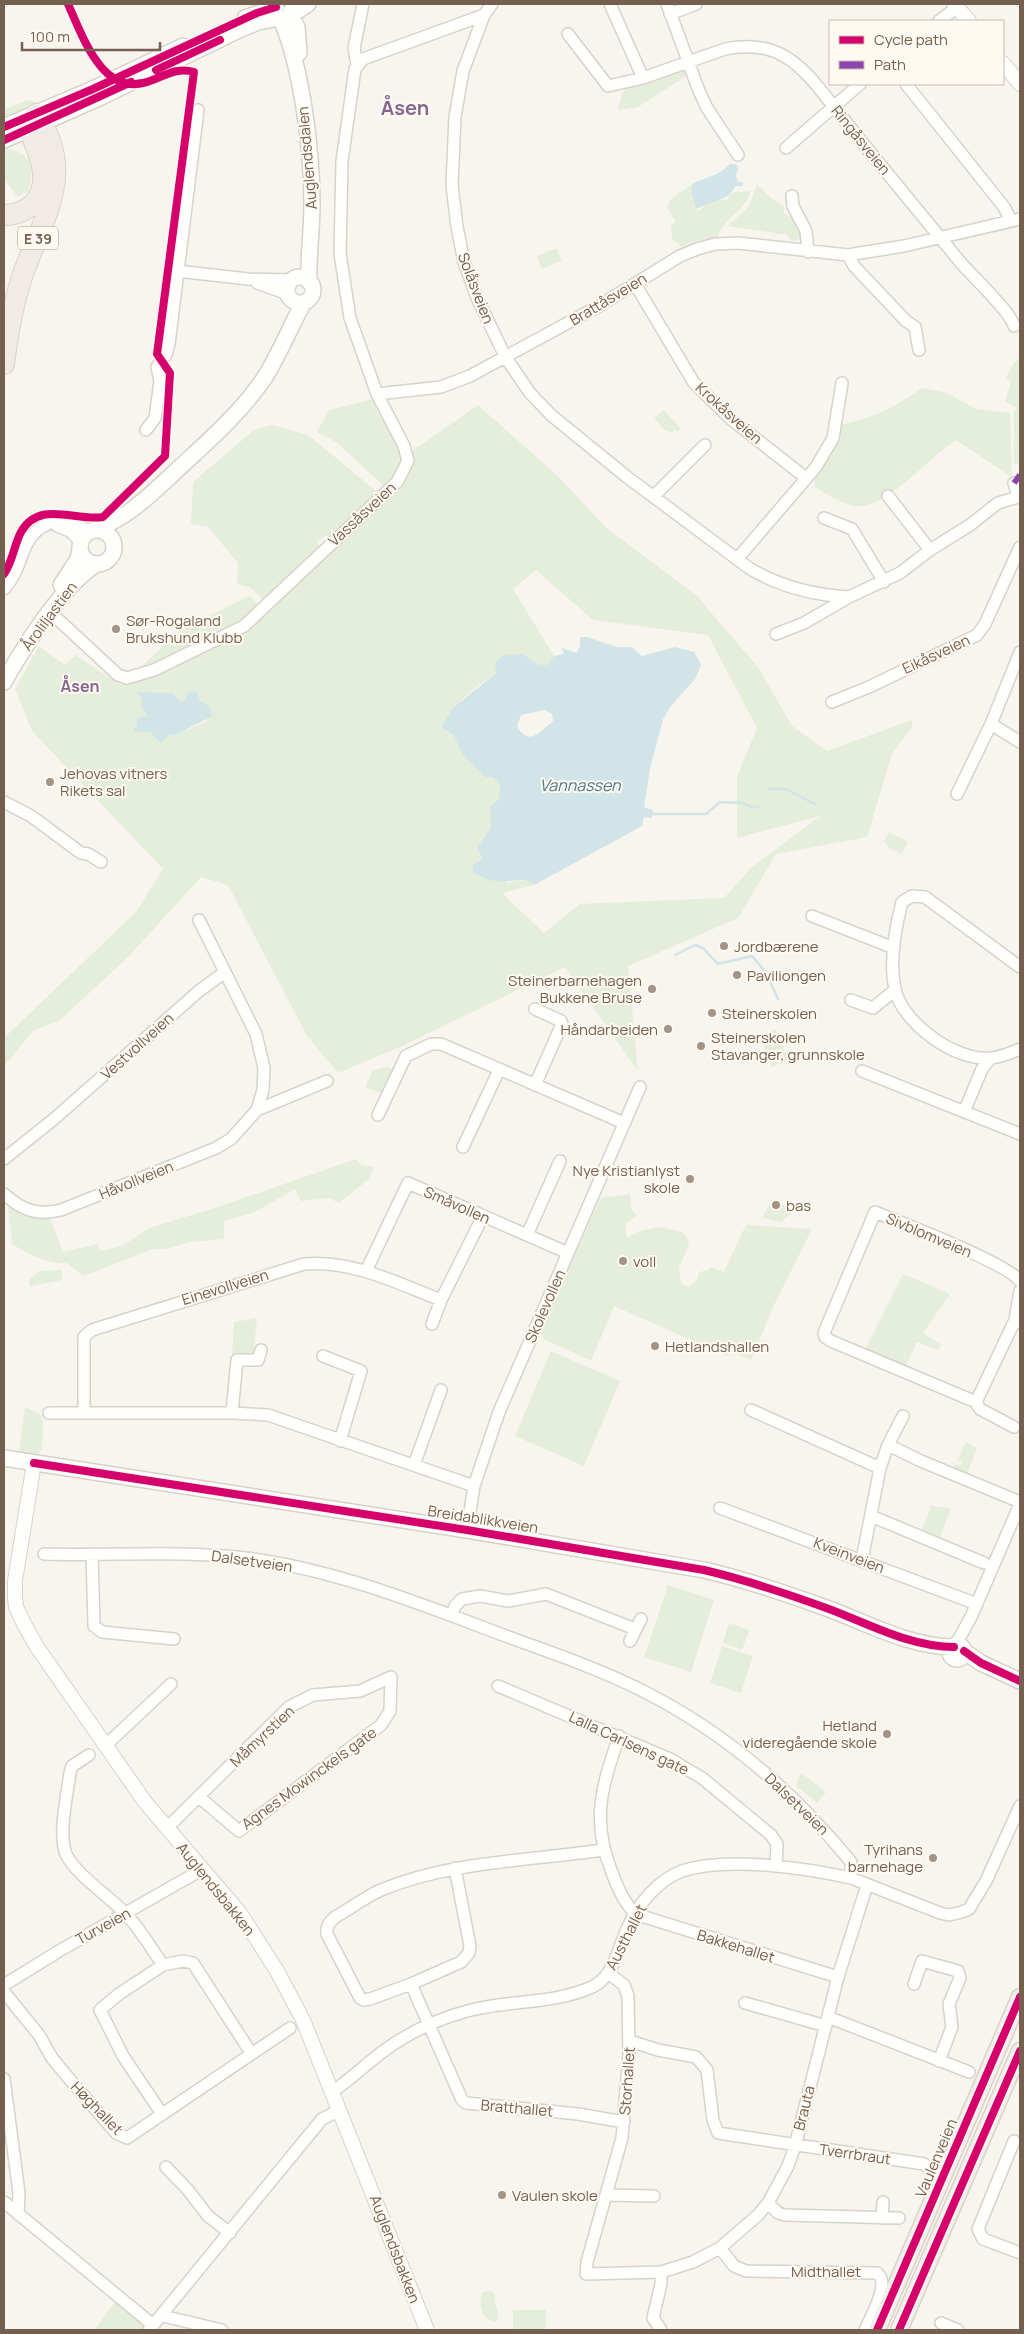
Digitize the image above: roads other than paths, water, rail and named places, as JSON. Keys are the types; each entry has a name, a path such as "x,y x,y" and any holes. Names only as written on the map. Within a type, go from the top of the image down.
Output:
{"highway":[{"name":"E 39","path":"4,215 25,210 34,202 42,189 42,165 36,122"},
{"name":"E 39","path":"4,364 18,288 47,216 54,192 55,164 36,122"}],"main road":[{"path":"4,140 36,122 241,28 283,11 299,10 308,4"},
{"name":"Auglendsdalen","path":"139,506 244,404 266,375 284,340 311,238 310,170 298,77 283,11"},
{"path":"4,127 36,122"},
{"path":"87,538 139,506"},
{"path":"87,538 86,559 96,564 108,561 112,556 115,544 139,506"},
{"path":"87,538 108,534 115,544"},
{"name":"Åroliljastien","path":"15,663 20,647 78,559 87,538"},
{"name":"Åroliljastien","path":"15,663 50,612 76,580 96,564"},
{"path":"4,682 15,663"},
{"name":"Breidablikkveien","path":"4,1458 467,1530 704,1570 742,1579 816,1604 917,1642 958,1651 980,1670 1000,1673 1020,1681"},
{"name":"Vaulenveien","path":"877,2330 1020,1997"},
{"path":"899,2330 1020,2051"}],"street":[{"name":"Vassåsveien","path":"50,612 75,633 109,669 126,678 154,670 244,626 361,517 397,482 404,471 408,461 404,446 377,394 350,318 340,253 342,161 357,64 354,48 363,4"},
{"path":"357,64 363,60 484,15 492,4"},
{"path":"610,4 643,78"},
{"path":"696,4 669,9 688,62 708,108 738,155"},
{"path":"940,20 956,5 968,20"},
{"name":"Solåsveien","path":"484,15 464,71 455,117 452,185 457,227 464,262 478,300 506,358 530,392 551,415 737,559 764,577 781,584 822,595 849,597"},
{"name":"Ringåsveien","path":"568,34 608,86 643,78 738,46 749,46 774,51 784,56 806,75 833,106 941,237"},
{"path":"1004,64 1020,84"},
{"path":"786,148 859,85"},
{"path":"907,85 1016,220"},
{"path":"146,430 155,418 160,381 157,367 166,355 168,344 198,110"},
{"path":"792,196 793,206 806,231 808,252"},
{"name":"Brattåsveien","path":"377,394 442,387 470,376 506,358 680,256 715,244 738,243 848,255 904,246 1016,220"},
{"path":"941,237 1013,322 1014,326"},
{"path":"848,255 854,266 915,327 919,350"},
{"path":"177,271 248,280 297,289"},
{"name":"Krokåsveien","path":"635,284 694,383 732,420 806,478"},
{"path":"737,559 806,478 811,476 833,438 842,383"},
{"path":"654,496 705,445"},
{"path":"776,634 822,614 849,597 884,582 908,568 930,550 970,525 998,503 1019,498 1014,483"},
{"path":"888,496 930,550"},
{"path":"824,518 852,529 884,582"},
{"path":"4,589 13,577 32,534 38,527 48,522 87,538"},
{"name":"Eikåsveien","path":"832,702 869,687 977,635 985,624 1020,547"},
{"path":"822,595 822,614"},
{"path":"957,794 991,724 1020,652"},
{"path":"991,724 1020,742"},
{"path":"4,802 31,816 81,853 88,854 101,862"},
{"path":"1020,967 934,902 919,895 907,898 902,902 894,948 893,972 895,990 907,1014 942,1044 955,1050 990,1059 1020,1050"},
{"path":"812,916 894,948"},
{"path":"199,920 225,972"},
{"name":"Håvollveien","path":"4,1194 17,1206 30,1212 48,1213 61,1210 216,1148 231,1139 257,1110 263,1090 262,1052 256,1034 225,972"},
{"name":"Vestvollveien","path":"4,1159 54,1119 198,991 225,972"},
{"path":"851,1000 873,1008 895,990"},
{"path":"535,1009 562,1024 536,1085"},
{"path":"378,1115 406,1056 431,1044 441,1044 624,1123"},
{"path":"964,1112 982,1070 990,1059"},
{"path":"462,1147 499,1070"},
{"path":"862,1072 1020,1134"},
{"name":"Håvollveien","path":"257,1110 327,1081"},
{"name":"Skolevollen","path":"467,1530 474,1486 499,1412 640,1087"},
{"path":"527,1235 560,1161"},
{"name":"Småvollen","path":"366,1271 408,1183 568,1253"},
{"name":"Sivblomveien","path":"976,1402 848,1349 825,1337 831,1314 875,1212 993,1263 1014,1274 1020,1281"},
{"path":"432,1324 441,1300 483,1216"},
{"name":"Einevollveien","path":"84,1412 84,1337 88,1332 158,1308 304,1264 338,1264 366,1271 441,1300"},
{"path":"1018,1428 980,1409 976,1402 1018,1322 1020,1291"},
{"path":"232,1413 237,1360 258,1360 261,1350"},
{"path":"323,1356 361,1371 340,1440"},
{"path":"414,1465 441,1390"},
{"path":"751,1410 880,1468"},
{"path":"49,1413 232,1413 268,1415 474,1486"},
{"path":"862,1560 880,1468 888,1445 903,1416"},
{"path":"888,1445 921,1461 967,1478 1020,1503 958,1651"},
{"name":"Auglendsbakken","path":"34,1463 9,1579 16,1607 37,1647 106,1745 167,1828 240,1913 277,1971 303,2020 427,2330"},
{"name":"Kveinveien","path":"720,1508 977,1604"},
{"path":"871,1516 984,1563"},
{"name":"Dalsetveien","path":"44,1554 188,1553 249,1559 330,1574 452,1616 614,1677 669,1705 724,1740 782,1786 835,1842 851,1862 850,1878"},
{"path":"92,1554 94,1626 96,1629 102,1632 174,1639"},
{"path":"452,1616 455,1606 462,1599 480,1596 508,1601 546,1594 638,1624 630,1641"},
{"name":"Agnes Mowinckels gate","path":"199,1796 239,1831 381,1724 390,1711 391,1677"},
{"name":"Måmyrstien","path":"167,1828 289,1707 313,1695 360,1690 391,1677"},
{"path":"106,1745 171,1684"},
{"name":"Lalla Carlsens gate","path":"498,1686 619,1736 689,1769 731,1800 771,1835 777,1844 776,1866"},
{"path":"619,1736 601,1798 600,1817 603,1850 618,1889 635,1914"},
{"path":"89,1755 71,1769 64,1824 66,1855 77,1868 126,1913 162,1965"},
{"path":"850,1878 940,1913 949,1915 962,1912 968,1909 986,1881 1020,1806"},
{"path":"455,1868 470,1946 469,1953 461,1962 411,1984 370,1999 364,2000 360,1998 326,1928 335,1917 378,1891 406,1880 455,1868 603,1850"},
{"name":"Austhallet","path":"332,2092 385,2050 429,2024 469,2010 496,2004 559,1998 577,1994 595,1985 608,1973 635,1914 656,1887 682,1871 718,1865 776,1866 850,1878"},
{"name":"Turveien","path":"4,1985 203,1869"},
{"name":"Brauta","path":"586,2274 661,2272 693,2262 720,2248 758,2215 768,2203 788,2166 795,2146 838,1978 867,1885"},
{"name":"Bakkehallet","path":"635,1914 838,1978"},
{"path":"162,2114 124,2056 100,2010 162,1965 183,1961 193,1963 251,2053"},
{"path":"914,1984 922,1961 958,1972 960,1978 950,2004 952,2027 939,2061"},
{"name":"Storhallet","path":"586,2274 587,2262 607,2195 624,2122 630,2041 628,1996 624,1985 608,1973"},
{"path":"411,1984 429,2024"},
{"name":"Høghallet","path":"4,1992 39,2035 52,2058 116,2133 122,2137 129,2137 290,2028"},
{"path":"745,2003 827,2021 969,2072"},
{"name":"Bratthallet","path":"429,2024 454,2082 466,2103 578,2114 624,2122"},
{"name":"Tverrbraut","path":"630,2041 652,2048 696,2057 707,2070 713,2120 718,2133 912,2166 924,2164 932,2170"},
{"path":"4,2079 19,2192 18,2214"},
{"path":"4,2202 151,2328 163,2316 322,2119 340,2110"},
{"path":"1014,2141 979,2222 978,2233 984,2239 1020,2253"},
{"path":"166,2167 188,2190 208,2216 230,2233"},
{"path":"607,2195 654,2196"},
{"path":"882,2218 884,2202"},
{"path":"768,2203 778,2213 785,2215 899,2218"},
{"name":"Midthallet","path":"720,2248 734,2266 746,2271 876,2272 881,2276 883,2285 865,2330"},
{"path":"661,2272 661,2284 654,2318 661,2330"},
{"path":"163,2316 217,2330"},
{"path":"941,2323 958,2330"}],"water":[{"path":"730,164 736,164 738,169 736,176 738,182 743,182 743,186 736,186 728,196 696,209 691,191 692,184 717,174"},
{"name":"Vannassen","path":"580,637 587,637 617,647 631,647 642,656 675,647 694,652 701,665 695,679 671,706 663,719 650,769 644,807 653,810 652,818 644,817 642,826 534,885 526,880 493,881 487,879 473,872 473,865 483,859 477,847 491,828 490,807 499,799 500,784 493,777 485,777 462,754 454,736 441,726 453,708 496,673 495,663 503,655 523,654 537,664 547,665 554,656 564,654 562,648 577,653 580,646","holes":["545,710 552,714 553,721 535,736 526,736 517,726 521,715"]},
{"path":"197,691 200,701 209,706 212,716 176,735 170,734 161,743 150,732 133,732 137,724 137,718 148,716 141,706 142,698 136,692 172,693 182,703 189,692"}],"waterway":[{"path":"770,789 786,789 815,804"},
{"path":"653,814 706,814 720,802 743,803 751,807 758,807"},
{"path":"675,955 695,945 703,948 718,964 752,956 766,973 778,999"}],"place":[{"name":"Sør-Rogaland Brukshund Klubb","path":"116,629"},
{"name":"Jehovas vitners Rikets sal","path":"50,782"},
{"name":"Jordbærene","path":"724,946"},
{"name":"Paviliongen","path":"737,975"},
{"name":"Steinerbarnehagen Bukkene Bruse","path":"652,989"},
{"name":"Steinerskolen","path":"712,1013"},
{"name":"Håndarbeiden","path":"668,1029"},
{"name":"Steinerskolen Stavanger, grunnskole","path":"701,1046"},
{"name":"Nye Kristianlyst skole","path":"690,1179"},
{"name":"bas","path":"776,1205"},
{"name":"voll","path":"623,1261"},
{"name":"Hetlandshallen","path":"655,1346"},
{"name":"Hetland videregående skole","path":"887,1734"},
{"name":"Tyrihans barnehage","path":"933,1858"},
{"name":"Vaulen skole","path":"502,2195"}],"district":[{"name":"Åsen","path":"405,107"},
{"name":"Åsen","path":"80,686"}]}
